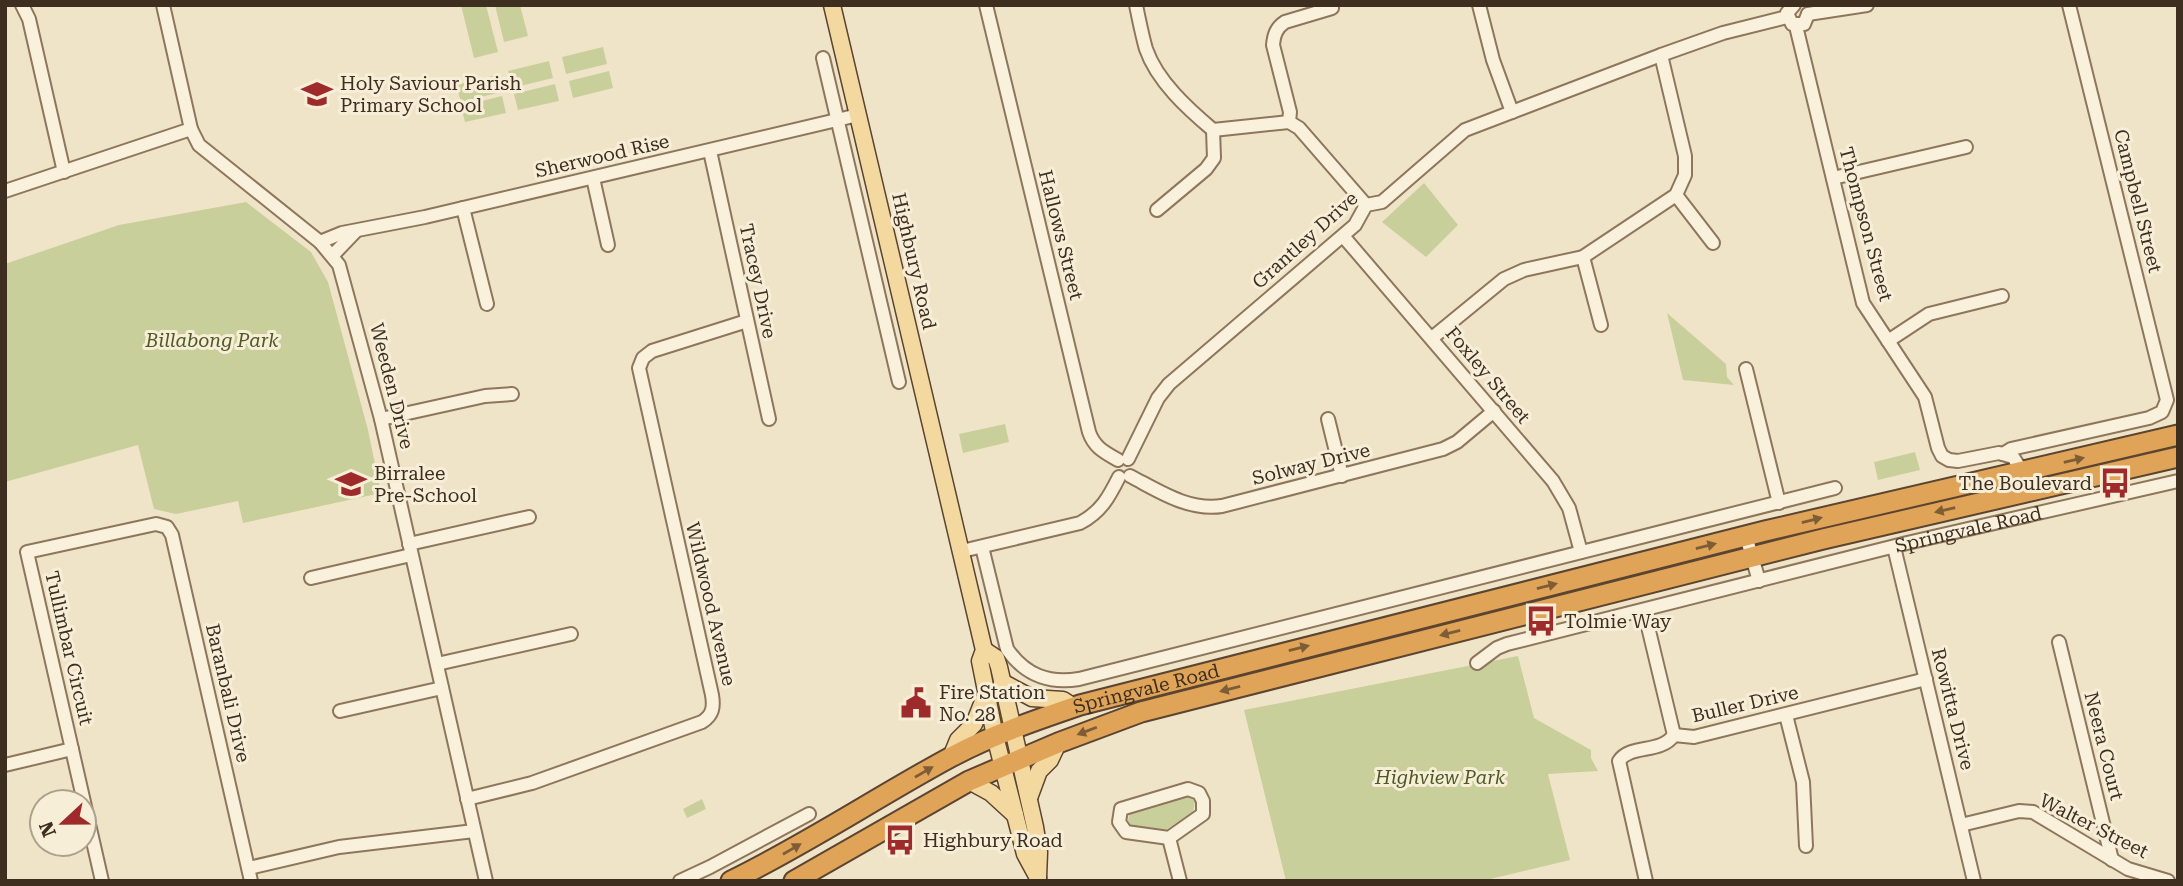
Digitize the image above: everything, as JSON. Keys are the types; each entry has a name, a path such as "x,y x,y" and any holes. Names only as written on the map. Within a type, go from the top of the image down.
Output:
{"highway":[{"name":"Springvale Road","path":"731,881 788,852 951,757 1004,733 1074,707 1128,691 1746,536 2010,464 2178,435"},
{"name":"Springvale Road","path":"794,881 969,782 1058,743 1161,706 1752,557 2178,457"}],"main road":[{"name":"Highbury Road","path":"832,5 962,551 984,650 980,661 986,693 1029,798 1039,852 1038,880"},
{"name":"Highbury Road","path":"984,650 996,658 1002,682 1004,733"},
{"path":"1002,682 1032,698 1063,700 1074,707"},
{"path":"951,757 958,740 974,724 986,693"},
{"path":"1029,798 1039,771 1050,760 1058,743"},
{"name":"Highbury Road","path":"1012,762 1015,815 1025,854 1038,880"},
{"path":"969,782 991,793 1015,815"}],"street":[{"path":"22,5 29,19 64,172"},
{"name":"Weeden Drive","path":"163,5 191,129 199,145 320,243 333,255 343,275 382,419 486,881"},
{"name":"Hallows Street","path":"986,5 1088,432 1099,449 1123,460"},
{"path":"1136,5 1146,50 1157,72 1193,113 1213,130 1289,122 1299,128 1366,205"},
{"path":"1479,5 1493,60 1512,112"},
{"path":"1792,16 1804,24 1805,10 1867,5"},
{"name":"Campbell Street","path":"2069,5 2167,397 2166,406"},
{"path":"1289,122 1290,112 1273,45 1274,36 1279,26 1285,22 1332,8"},
{"name":"Grantley Drive","path":"1123,460 1158,398 1169,384 1343,236 1355,225 1366,205 1382,202 1465,130 1723,33 1792,16"},
{"name":"Thompson Street","path":"1792,16 1862,300 1925,397 1938,448 1944,457"},
{"path":"1432,338 1504,279 1524,270 1583,257 1676,195 1685,175 1685,156 1661,55"},
{"path":"823,58 899,382"},
{"name":"Sherwood Rise","path":"320,243 342,233 463,208 858,115"},
{"path":"5,191 191,129"},
{"path":"1157,211 1206,169 1213,158 1213,130"},
{"path":"1833,178 1966,147"},
{"name":"Tracey Drive","path":"710,151 769,419"},
{"path":"593,178 608,245"},
{"path":"1676,195 1713,243"},
{"path":"463,208 487,304"},
{"path":"333,255 355,232"},
{"name":"Foxley Street","path":"1343,236 1560,491 1569,508 1581,552"},
{"path":"1583,257 1601,325"},
{"path":"1888,341 1929,314 2002,296"},
{"name":"Wildwood Avenue","path":"467,799 532,783 702,722 711,714 713,703 639,369 643,358 652,351 747,321"},
{"path":"1746,369 1780,503"},
{"path":"382,419 485,396 512,394"},
{"name":"Springvale Road","path":"2012,495 2011,449 2148,418 2158,415 2166,406"},
{"name":"Solway Drive","path":"1125,476 1181,502 1206,507 1222,506 1443,449 1457,442 1494,411"},
{"path":"1328,419 1342,476"},
{"name":"Springvale Road","path":"1944,457 1955,461 1993,453 2010,464"},
{"path":"962,551 1080,523 1095,514 1125,476 1115,466 1123,460"},
{"name":"Springvale Road","path":"1477,663 1507,644 1894,547 2178,481"},
{"name":"Springvale Road","path":"982,547 1004,642 1017,662 1028,671 1055,681 1079,679 1835,488"},
{"path":"311,578 529,517"},
{"name":"Tullimbar Circuit","path":"102,881 27,552 156,524"},
{"name":"Baranbali Drive","path":"156,524 166,527 172,535 250,874"},
{"path":"1746,536 1759,581"},
{"name":"Rowitta Drive","path":"1894,547 1974,881"},
{"path":"1504,571 1516,617"},
{"path":"1644,610 1674,735"},
{"path":"437,664 572,634"},
{"name":"Neera Court","path":"2059,642 2112,860"},
{"name":"Buller Drive","path":"1646,881 1619,761 1625,755 1662,745 1674,735 1694,737 1926,679"},
{"path":"340,711 442,688"},
{"path":"1786,715 1803,782 1806,846"},
{"path":"5,765 72,749"},
{"path":"1188,789 1199,793 1205,807 1203,814 1169,838 1126,832 1119,822 1121,809 1188,789"},
{"name":"Walter Street","path":"1961,825 2019,811 2033,812 2128,869 2168,881"},
{"path":"680,881 809,814"},
{"path":"250,874 339,847 474,831"},
{"path":"1169,838 1180,881"}],"green space":[{"path":"461,5 486,5 498,52 474,58"},
{"path":"495,5 520,5 528,36 504,42"},
{"path":"603,47 607,64 566,74 562,57"},
{"path":"549,61 553,78 512,88 508,71"},
{"path":"609,71 613,88 573,98 569,81"},
{"path":"497,75 501,92 461,102 456,85"},
{"path":"555,84 559,101 518,110 514,94"},
{"path":"502,96 506,113 465,122 461,106"},
{"path":"1424,183 1458,225 1426,257 1382,222"},
{"name":"Billabong Park","path":"246,202 311,252 328,282 368,430 381,493 243,523 238,501 176,514 154,509 138,445 5,482 5,264 119,225"},
{"path":"1667,313 1726,364 1727,377 1734,385 1683,380"},
{"path":"1005,424 1009,442 963,453 959,434"},
{"path":"1915,452 1920,470 1878,480 1874,462"},
{"name":"Highview Park","path":"1518,656 1534,718 1591,750 1591,758 1598,771 1548,774 1570,860 1482,881 1286,881 1244,710"},
{"path":"1187,796 1195,801 1193,812 1164,831 1149,827 1133,828 1128,821 1130,811"},
{"path":"702,799 706,809 687,818 683,809"}],"place":[{"name":"Holy Saviour Parish Primary School","path":"317,94"},
{"name":"The Boulevard","path":"2115,483"},
{"name":"Birralee Pre-School","path":"351,484"},
{"name":"Tolmie Way","path":"1541,621"},
{"name":"Fire Station No. 28","path":"916,703"},
{"name":"Highbury Road","path":"900,840"}]}
